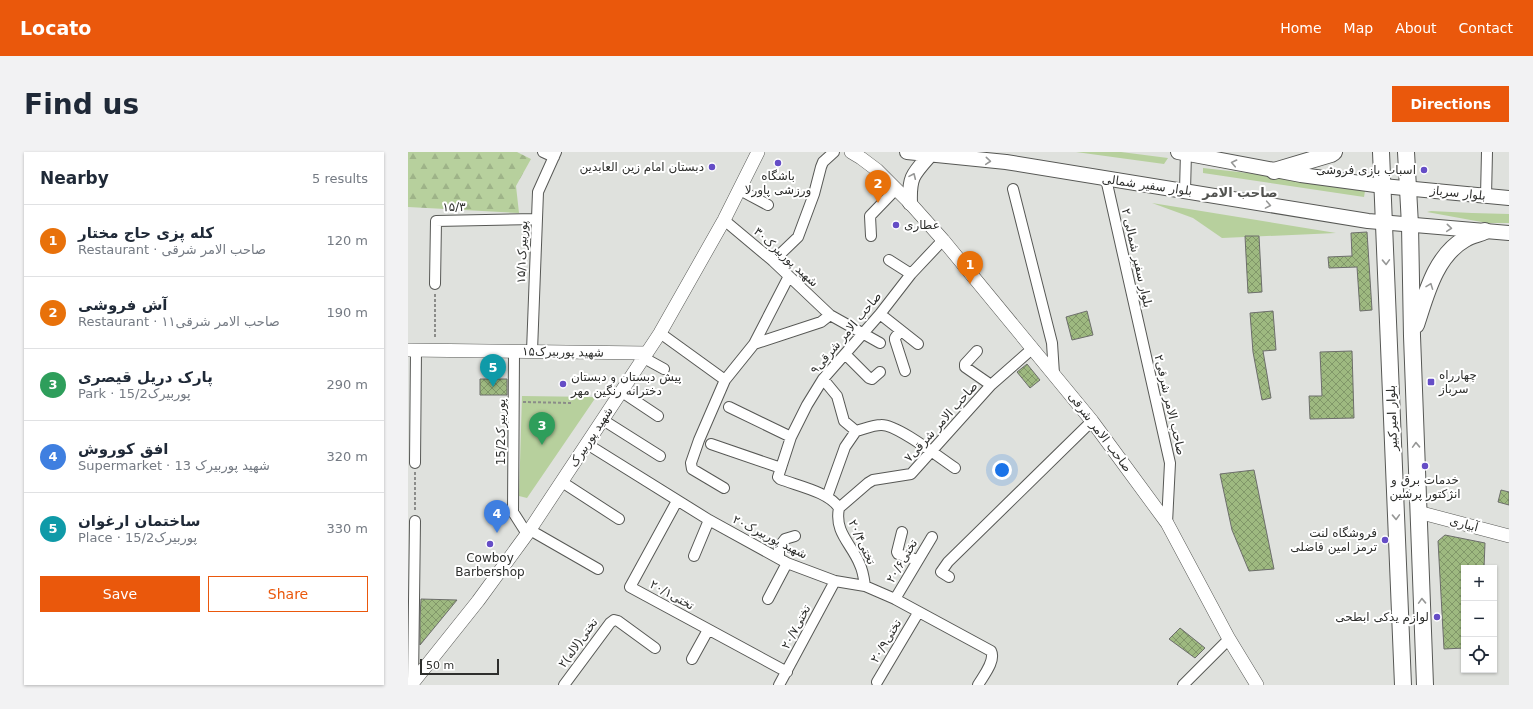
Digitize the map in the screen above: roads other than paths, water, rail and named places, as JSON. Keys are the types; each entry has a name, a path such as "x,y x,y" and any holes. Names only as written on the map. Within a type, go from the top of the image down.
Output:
{"main road":[{"name":"بلوار سفیر شمالی","path":"907,152 1006,162 1296,210 1385,223 1410,225"},
{"path":"1183,152 1274,171 1383,186"},
{"path":"1274,171 1334,152"},
{"name":"بلوار امیرکبیر","path":"1381,152 1403,685"},
{"name":"بلوار امیرکبیر","path":"1406,152 1410,225 1412,336 1425,685"},
{"path":"910,203 909,185 914,172 930,155"},
{"name":"بلوار سرباز","path":"1383,186 1509,198"},
{"path":"1410,225 1509,233"},
{"path":"1412,336 1431,282 1446,254 1465,239 1485,231"},
{"path":"1402,655 1424,654"}],"street":[{"path":"543,152 555,155"},
{"name":"شهید پوربیرک","path":"412,683 478,601 528,532 622,392 660,333 724,220 758,152"},
{"path":"773,261 798,237 814,194 823,162 834,152"},
{"name":"صاحب الامر شرقی","path":"851,152 861,158 910,203 943,240 1092,421 1167,523 1229,639 1257,685"},
{"path":"1183,152 1185,191"},
{"path":"1486,196 1487,152"},
{"name":"پوربیرک۱۵/۱","path":"532,352 538,192 555,155"},
{"name":"بلوار سفیر شمالی ۲","path":"1106,179 1143,342"},
{"path":"871,236 870,216 896,189"},
{"path":"1013,189 1052,343 1054,374"},
{"path":"740,190 768,205"},
{"name":"۱۵/۳","path":"435,284 436,221 536,220"},
{"name":"شهید پوربیرک۳۰","path":"724,220 773,261 830,315 880,343"},
{"name":"صاحب الامر شرقی۹","path":"780,473 791,437 807,405 823,379 880,314 911,274 943,240"},
{"path":"889,260 911,274"},
{"path":"724,488 692,469 691,466 699,440 725,380 754,344 789,276"},
{"path":"880,314 918,344"},
{"path":"754,344 821,322 830,315"},
{"path":"900,331 895,340 905,371"},
{"path":"660,333 725,380"},
{"name":"۲صاحب الامر شرقی","path":"1143,342 1170,463 1167,523"},
{"name":"صاحب الامر شرقی۷","path":"839,508 873,480 911,474 991,386 1032,348"},
{"path":"412,350 415,463"},
{"name":"شهید پوربیرک۱۵","path":"412,350 645,356"},
{"path":"977,351 965,364 965,367 991,386"},
{"name":"پوربیرک15/2","path":"514,352 514,512 528,532"},
{"path":"845,354 869,378 872,378 880,372"},
{"path":"645,356 664,370"},
{"path":"823,379 837,396 844,421 856,431"},
{"path":"622,392 658,416"},
{"path":"729,406 791,437"},
{"path":"603,420 660,456"},
{"path":"949,577 941,572 948,562 1092,421"},
{"path":"827,497 845,447 856,431 881,425 911,437 930,452 956,468"},
{"name":"شهید پوربیرک۲۰","path":"587,444 677,501 783,561 835,581 865,586 895,599 918,613 990,651 993,655 992,660 978,685"},
{"path":"711,444 780,473 780,479 827,497 835,502 839,508"},
{"path":"562,482 619,519"},
{"name":"تختی۲۰/۱","path":"677,501 630,587 787,672"},
{"name":"تختی۲۰/۴","path":"839,508 837,517 839,529 860,565 865,586"},
{"name":"آبیاری","path":"1418,512 1509,536"},
{"path":"694,556 709,520"},
{"path":"412,683 415,521"},
{"path":"528,532 598,569"},
{"path":"902,532 897,552 898,554 918,560"},
{"path":"768,599 783,561 779,547 785,540 795,536"},
{"name":"تختی۲۰/۶","path":"895,599 932,537"},
{"name":"تختی۲۰/۷","path":"779,685 835,581"},
{"name":"تختی۲۰/۹","path":"877,682 918,613"},
{"name":"۲تختی(لاله)","path":"564,685 610,623 614,620 618,621 655,648"},
{"path":"692,659 708,630"},
{"path":"1183,685 1229,639"}],"place":[{"name":"باشگاه ورزشی پاورلا","path":"778,163"},
{"name":"دبستان امام زین العابدین","path":"712,167"},
{"name":"اسباب بازی فروشی","path":"1424,170"},
{"name":"آش فروشی","path":"878,203"},
{"name":"عطاری","path":"896,225"},
{"name":"کله پزی حاج مختار","path":"970,284"},
{"name":"چهارراه سرباز","path":"1431,382"},
{"name":"پیش دبستان و دبستان دخترانه رنگین مهر","path":"563,384"},
{"name":"ساختمان ارغوان","path":"493,387"},
{"name":"پارک دریل قیصری","path":"542,445"},
{"name":"خدمات برق و انژکتور پرشین","path":"1425,466"},
{"name":"افق کوروش","path":"497,533"},
{"name":"فروشگاه لنت ترمز امین فاضلی","path":"1385,540"},
{"name":"Cowboy Barbershop","path":"490,544"},
{"name":"لوازم یدکی ابطحی","path":"1437,617"}],"district":[{"name":"صاحب الامر","path":"1240,192"}]}
